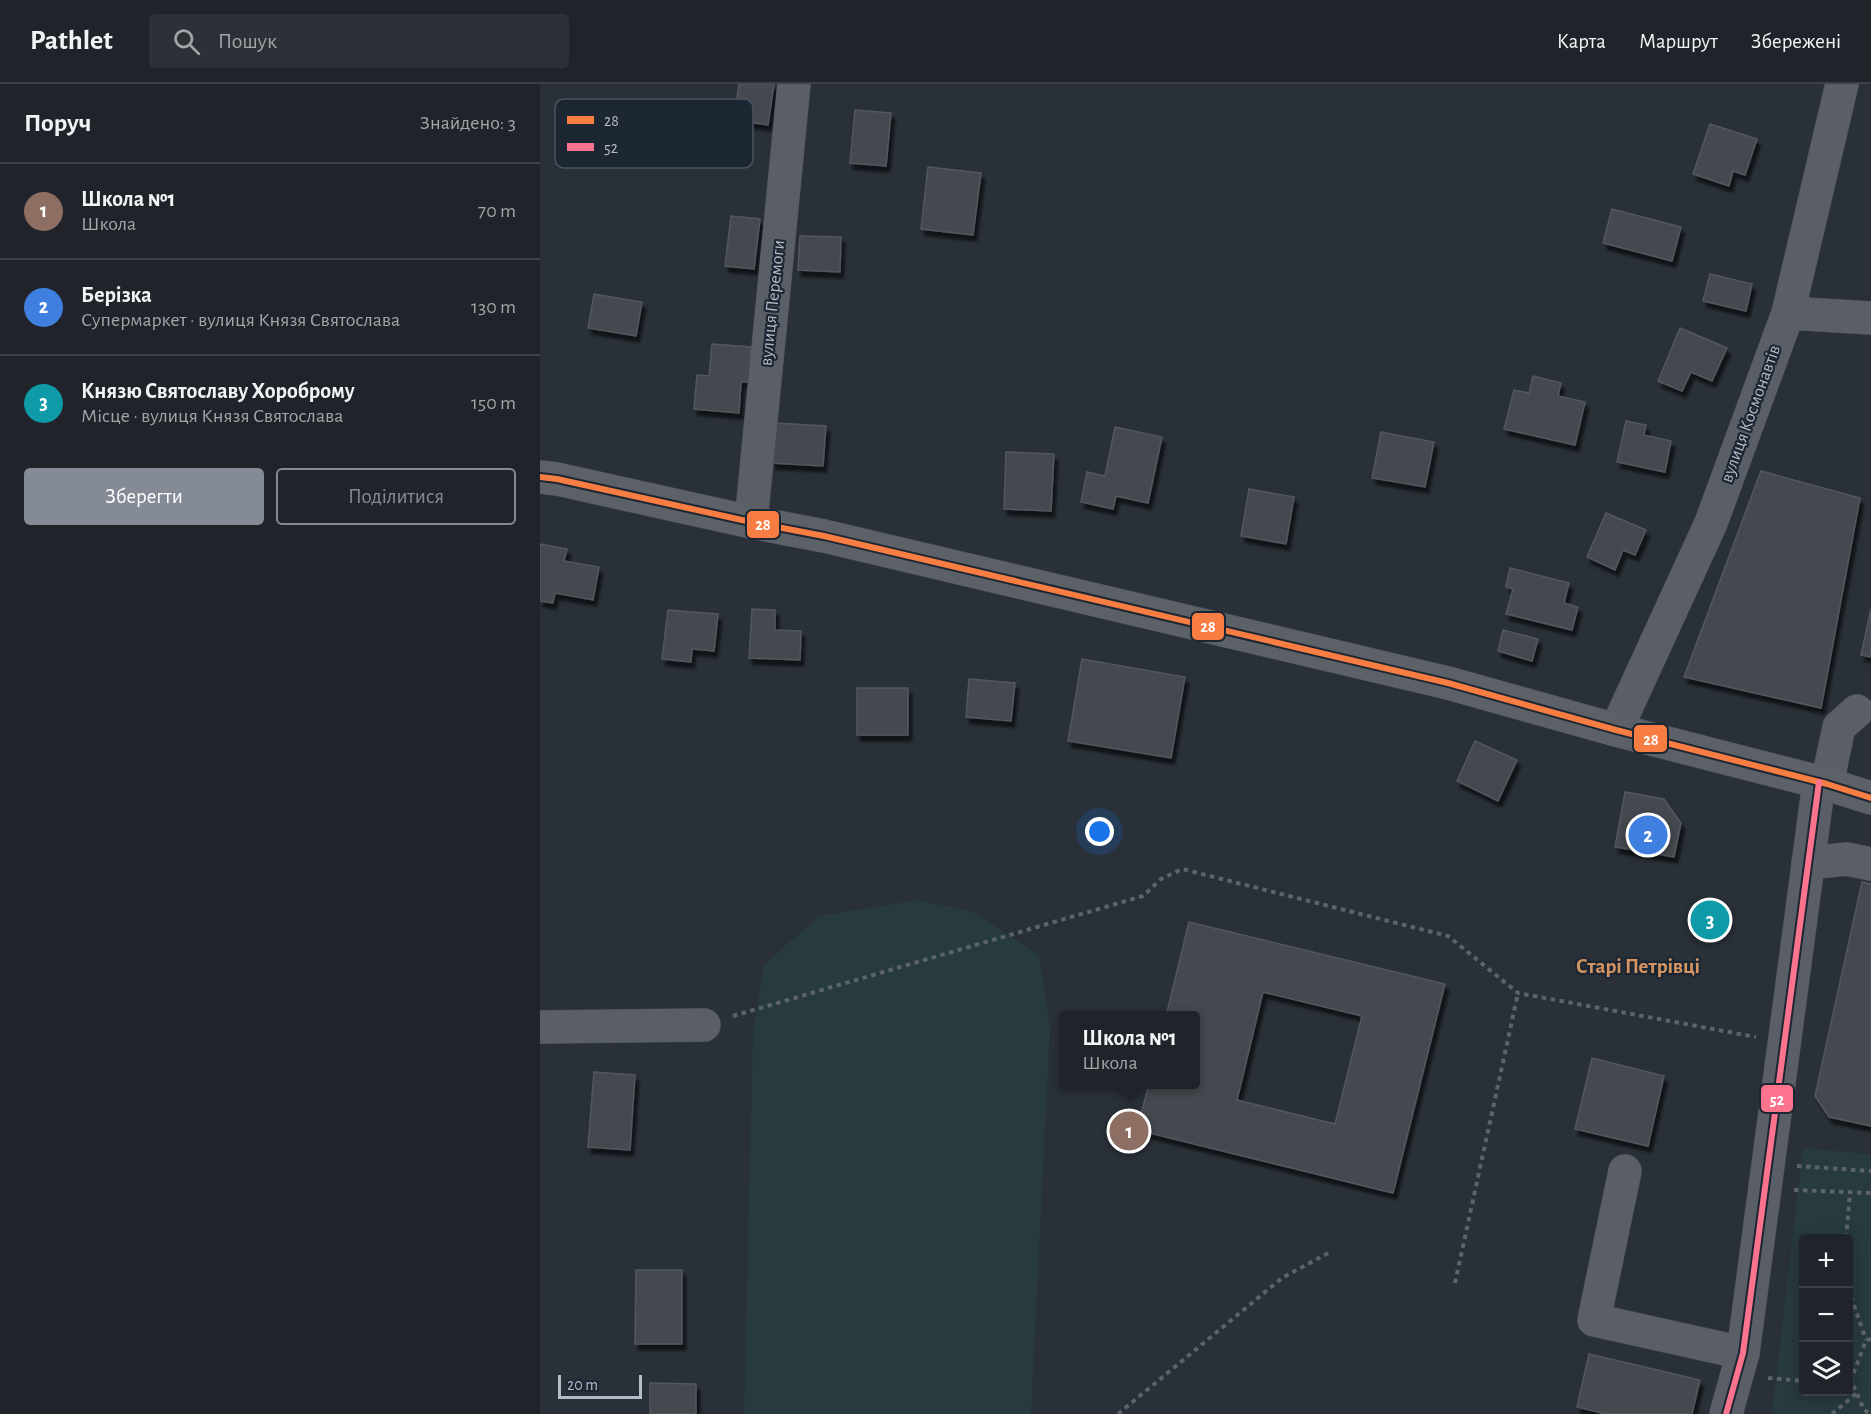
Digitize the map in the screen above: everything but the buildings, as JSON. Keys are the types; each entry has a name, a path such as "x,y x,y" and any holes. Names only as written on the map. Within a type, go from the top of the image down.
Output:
{"main road":[{"path":"540,477 824,536 1448,683 1616,730 1823,783 1871,798"}],"street":[{"name":"вулиця Перемоги","path":"751,522 794,84"},
{"name":"вулиця Космонавтів","path":"1616,730 1711,523 1788,313 1842,84"},
{"path":"1788,313 1871,318"},
{"path":"1726,1414 1743,1353 1809,863 1823,783 1839,728 1857,711"},
{"path":"1809,863 1847,859 1871,864"},
{"path":"540,1027 704,1025"},
{"path":"1625,1171 1594,1320 1743,1353"}],"path":[{"path":"704,1025 1143,896 1161,879 1182,869 1448,936 1518,993 1784,1042"},
{"path":"1455,1283 1518,993"},
{"path":"1767,1176 1871,1171"},
{"path":"1767,1176 1850,1193 1871,1193"},
{"path":"1846,1234 1850,1193"},
{"path":"1118,1414 1282,1278 1332,1251"},
{"path":"1853,1301 1868,1339 1853,1374"},
{"path":"1853,1387 1864,1410 1871,1413"},
{"path":"1832,1414 1857,1394"}],"green space":[{"path":"918,900 973,912 1039,955 1050,1027 1031,1414 744,1414 753,1032 764,965 819,916"},
{"path":"1803,1148 1871,1154 1871,1414 1772,1414"}],"transit line":[{"name":"28","path":"540,477 824,536 1448,683 1616,730 1827,784 1871,798"},
{"name":"52","path":"1726,1414 1743,1353 1819,782"}],"place":[{"name":"Берізка","path":"1648,835"},
{"name":"Князю Святославу Хороброму","path":"1710,920"},
{"name":"Школа №1","path":"1129,1131"}],"district":[{"name":"Старі Петрівці","path":"1638,966"}]}
